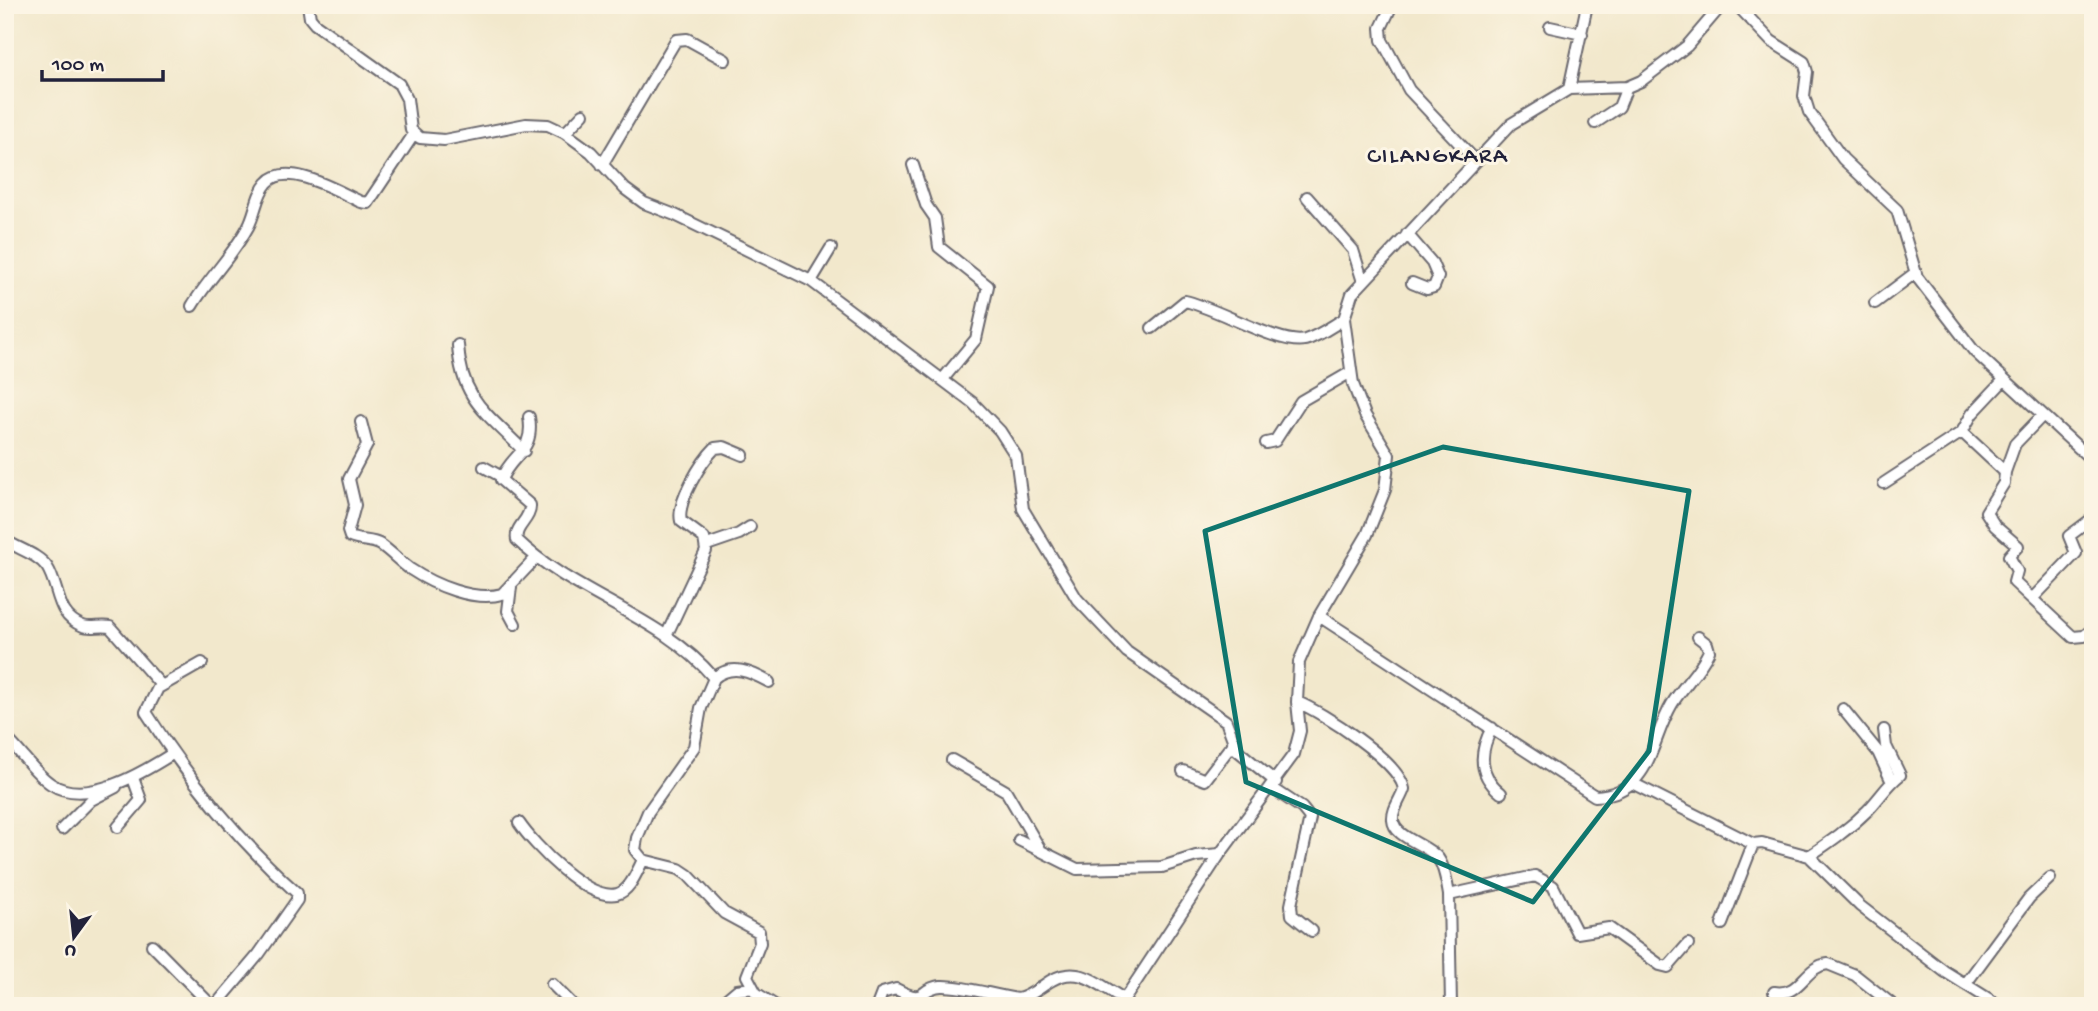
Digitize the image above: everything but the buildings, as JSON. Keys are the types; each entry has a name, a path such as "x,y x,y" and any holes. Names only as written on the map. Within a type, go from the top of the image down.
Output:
{"street":[{"path":"192,306 249,225 259,197 273,178 285,174 300,176 368,203 414,134 407,99 399,84 315,24 310,18 308,5"},
{"path":"1392,5 1381,28 1382,40 1409,90 1475,160"},
{"path":"1569,89 1587,5"},
{"path":"877,1006 882,993 896,989 909,997 918,997 943,986 991,1001 1027,997 1052,980 1073,973 1089,978 1122,1002 1220,854 1274,785 1294,754 1299,738 1299,662 1320,616 1367,535 1385,490 1391,465 1380,436 1365,415 1351,372 1344,319 1352,294 1475,160 1529,111 1569,89 1627,87 1660,69 1687,46 1722,5"},
{"path":"1737,5 1771,41 1804,62 1807,72 1804,96 1809,112 1843,159 1897,210 1915,273 1964,339 2004,380 2093,461"},
{"path":"1550,27 1582,34"},
{"path":"602,165 676,40 687,39 725,60"},
{"path":"1595,122 1619,107 1627,87"},
{"path":"565,133 583,114"},
{"path":"414,134 434,141 537,124 565,133 591,152 625,189 649,206 676,215 811,281 980,409 1011,447 1020,473 1023,509 1077,599 1127,652 1226,720 1239,752 1303,808 1310,818 1291,905 1292,915 1312,932"},
{"path":"913,165 926,205 935,218 939,247 988,286 976,339 943,379"},
{"path":"1307,197 1353,250 1363,282"},
{"path":"1407,234 1432,263 1438,277 1434,287 1427,289 1412,283"},
{"path":"811,281 831,248"},
{"path":"1875,303 1915,273"},
{"path":"1152,328 1185,301 1201,304 1279,336 1300,340 1344,319"},
{"path":"458,345 460,372 472,398 524,451"},
{"path":"1266,443 1275,441 1300,401 1351,372"},
{"path":"1884,483 1962,432 1972,414 2004,380"},
{"path":"2043,415 2015,444 2004,483 1986,512 1995,526 2018,546 2009,560 2017,571 2014,582 2073,637 2084,636 2093,629"},
{"path":"502,477 524,451 530,435 529,417"},
{"path":"361,422 367,445 349,479 355,505 348,531 350,537 379,544 418,574 456,590 494,596 511,587 536,558"},
{"path":"1962,432 2005,472"},
{"path":"707,545 681,521 680,512 685,498 702,463 715,448 724,447 743,455"},
{"path":"484,467 502,477 505,485 530,505 529,517 516,537 536,558 617,608 667,634 714,678"},
{"path":"2032,599 2076,553 2069,536 2093,518"},
{"path":"667,634 707,545 739,534 750,527"},
{"path":"5,540 44,563 52,578 58,604 74,621 86,627 110,627 160,687"},
{"path":"511,587 508,611 515,624"},
{"path":"1320,616 1595,796 1618,792 1632,783 1646,768 1666,715 1709,651 1707,644 1698,637"},
{"path":"152,945 214,1006 260,954 298,896 250,851 172,754 146,712 160,687 202,663"},
{"path":"769,682 750,672 734,670 722,671 714,678 701,708 694,747 641,826 635,850 643,860 688,875 724,913 759,932 761,943 747,976 752,988 776,1006"},
{"path":"1297,702 1322,714 1395,772 1405,789 1393,815 1393,824 1397,831 1417,841 1437,858 1449,895 1451,1006"},
{"path":"1843,709 1878,752 1891,780"},
{"path":"1492,729 1485,744 1482,763 1488,780 1501,793"},
{"path":"1809,856 1846,832 1870,808 1891,780 1899,777 1900,772 1886,746 1884,730"},
{"path":"5,737 41,776 66,790 80,792 130,779"},
{"path":"1183,771 1205,780 1234,743"},
{"path":"62,829 91,800 172,754"},
{"path":"952,760 1006,791 1042,852"},
{"path":"118,827 141,800 130,779"},
{"path":"1632,783 1753,844 1762,843 1809,856 1860,906 1944,971 1967,982 2000,1006"},
{"path":"519,823 533,844 550,860 592,888 609,894 616,894 627,886 643,860"},
{"path":"1019,840 1077,869 1163,867 1196,856 1220,854"},
{"path":"1722,924 1753,844"},
{"path":"1449,895 1535,876 1545,879 1553,886 1577,933 1609,928 1660,965 1668,967 1688,944"},
{"path":"1967,982 2029,898 2050,878"},
{"path":"1774,992 1784,994 1794,991 1817,967 1828,964 1855,975 1894,1006"},
{"path":"552,984 574,1006"},
{"path":"718,1006 737,990 752,988"}],"highlighted area":[{"path":"1443,447 1689,491 1649,751 1533,902 1246,782 1205,531"}],"district":[{"name":"CILANGKARA","path":"1438,154"}]}
